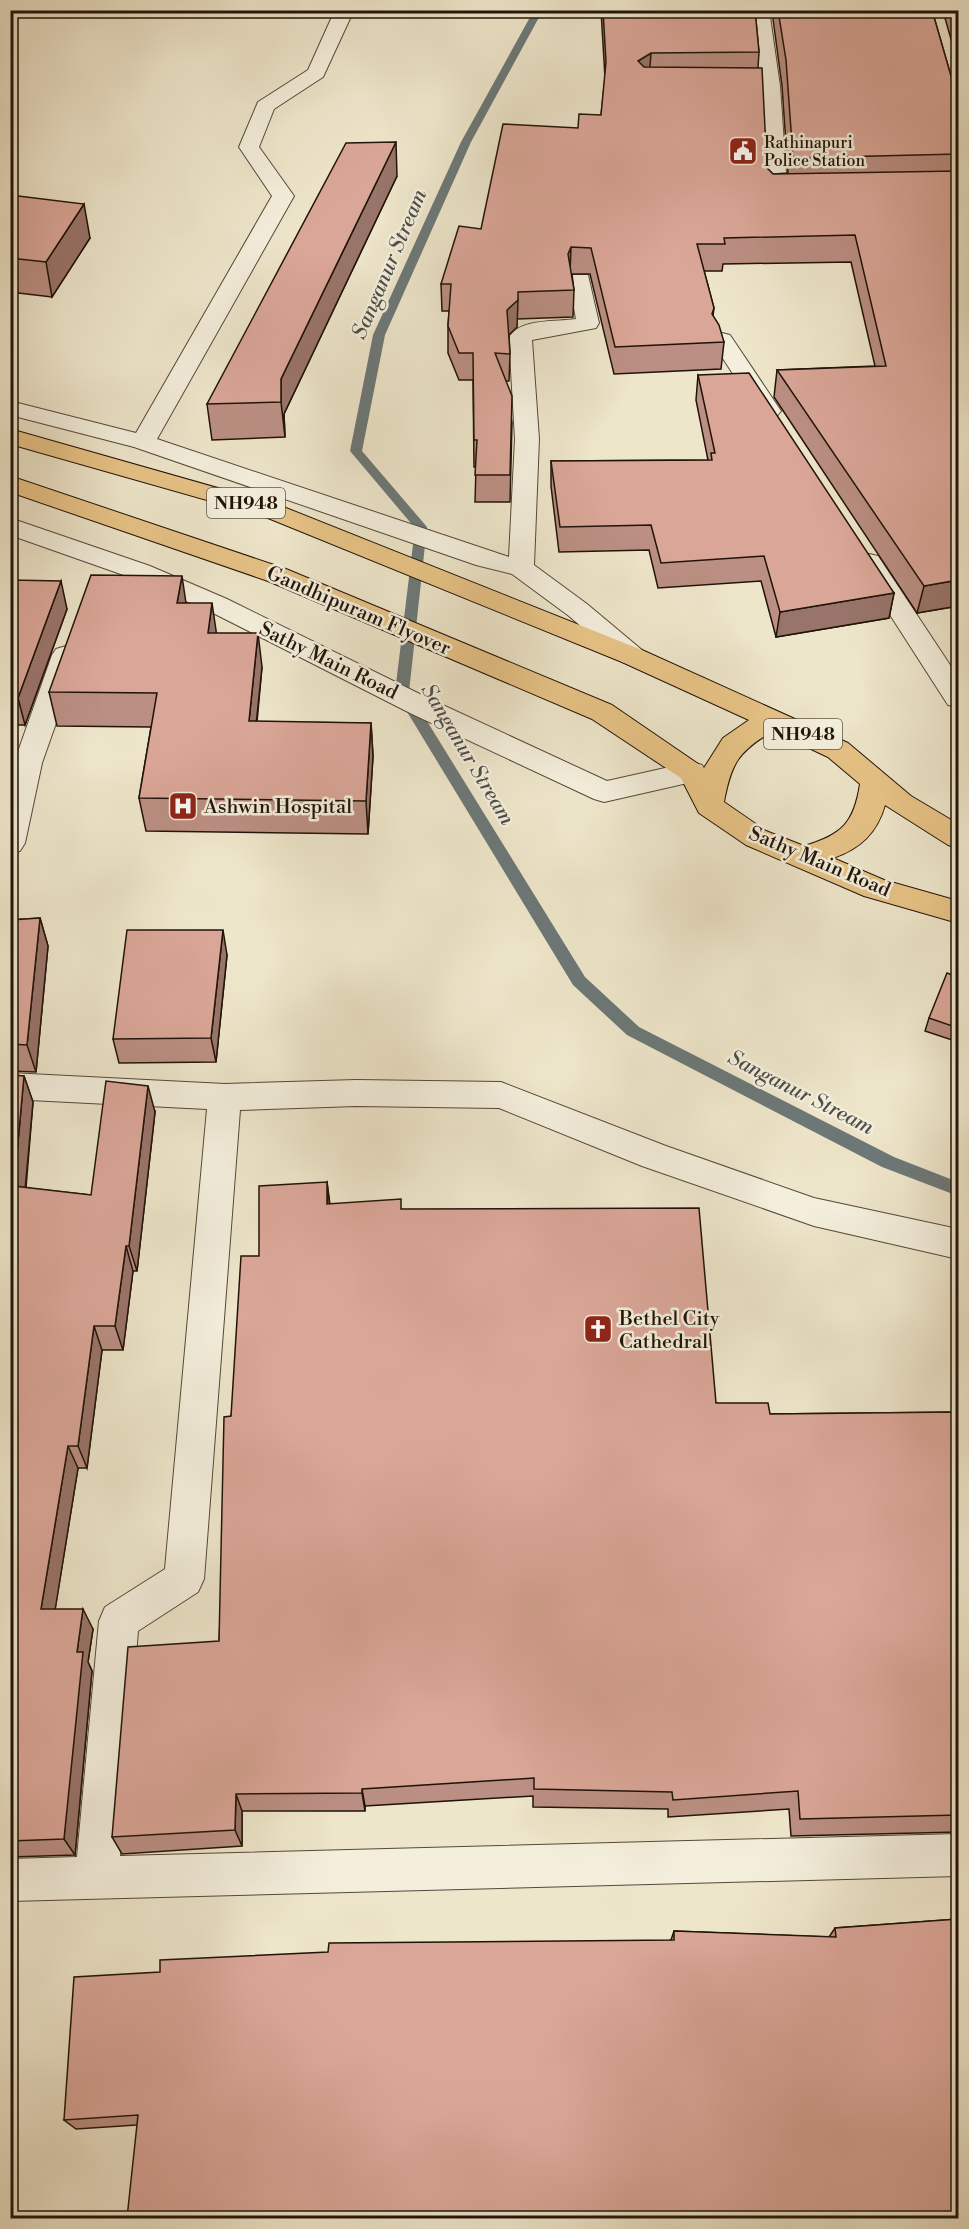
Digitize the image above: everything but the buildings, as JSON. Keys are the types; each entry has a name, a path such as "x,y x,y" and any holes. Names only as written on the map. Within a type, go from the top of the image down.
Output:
{"highway":[{"name":"NH948","path":"10,436 272,511 632,656 838,750 902,803 958,838"},
{"name":"Gandhipuram Flyover","path":"10,483 277,575 602,712 692,772"},
{"path":"708,806 715,769 727,751 738,738 771,720"},
{"path":"692,772 708,806"},
{"path":"803,857 834,849 861,830 872,806 874,780"},
{"name":"Sathy Main Road","path":"708,806 756,838 874,888 958,912"}],"street":[{"path":"143,442 284,196 249,147 266,106 316,74 345,10"},
{"path":"760,10 770,87 777,194 822,192"},
{"path":"726,87 770,87"},
{"path":"521,568 527,439 520,337 530,330 575,327 588,322 580,280"},
{"path":"722,340 781,429"},
{"path":"10,408 143,442 485,559 521,568 578,610 632,656"},
{"name":"Sathy Main Road","path":"10,526 141,572 218,605 364,678 604,792 692,772"},
{"path":"854,539 958,698"},
{"path":"91,586 99,563 96,558"},
{"path":"10,843 19,763 75,630"},
{"path":"10,1086 225,1097 356,1093 501,1095 654,1156 814,1212 958,1244"},
{"path":"97,1878 118,1621 184,1578 225,1097"},
{"path":"10,1880 958,1856"}],"waterway":[{"name":"Sanganur Stream","path":"539,10 466,142 379,335 356,451 421,527 402,692 579,981 633,1031 888,1162 958,1189"}],"place":[{"name":"Rathinapuri Police Station","path":"743,151"},
{"name":"Ashwin Hospital","path":"183,806"},
{"name":"Bethel City Cathedral","path":"598,1329"}]}
